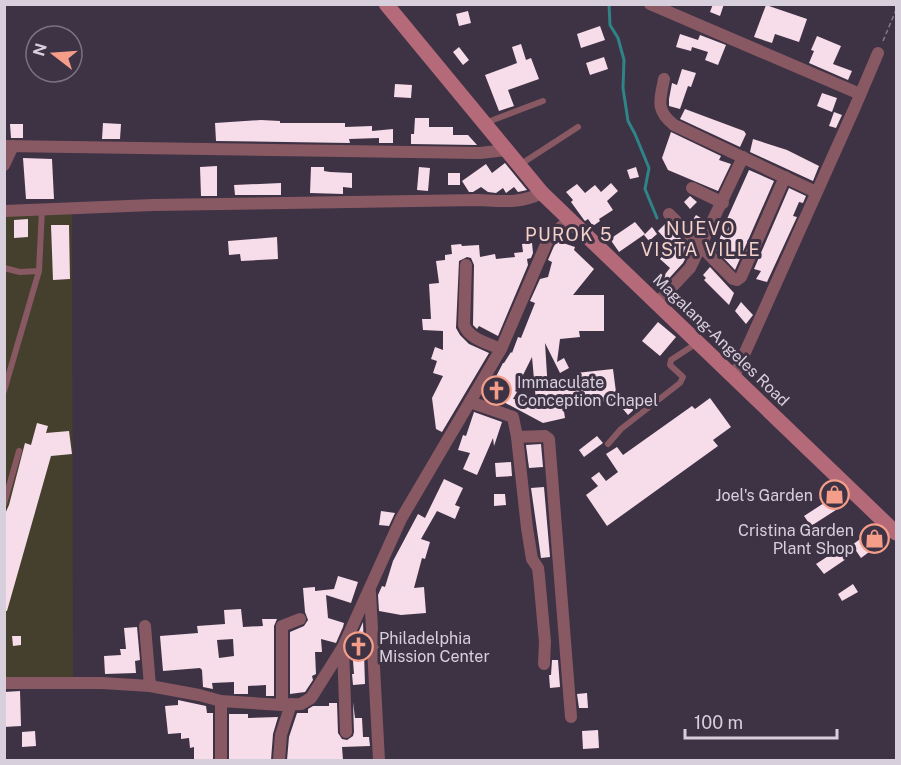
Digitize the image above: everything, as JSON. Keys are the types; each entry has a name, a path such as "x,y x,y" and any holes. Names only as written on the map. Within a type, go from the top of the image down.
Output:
{"main road":[{"name":"Magalang-Angeles Road","path":"386,4 519,166 569,220 897,533"}],"street":[{"path":"650,4 860,94"},
{"path":"734,377 878,53"},
{"path":"664,79 660,110 665,118 674,125 816,192"},
{"path":"4,165 9,146 480,153 506,150"},
{"path":"657,303 690,268 743,157"},
{"path":"669,214 732,279 737,280 741,277 785,177"},
{"path":"692,188 723,203"},
{"path":"4,211 164,204 478,200 511,202 523,201 542,192"},
{"path":"4,683 102,683 150,686 221,701 301,704 311,698 344,647 401,519 501,349 547,242 569,220"},
{"path":"466,265 466,331 501,349"},
{"path":"471,402 513,417 532,559 538,568 545,642 544,664"},
{"path":"517,437 545,436 549,439 571,717"},
{"path":"370,588 379,760"},
{"path":"279,760 286,704 282,626 300,619"},
{"path":"146,626 150,686"},
{"path":"344,647 346,732"},
{"path":"221,701 221,760"}],"lane":[{"path":"484,123 543,101"},
{"path":"519,166 578,127"},
{"path":"4,391 39,271 42,209"},
{"path":"4,268 20,272 39,271"},
{"path":"608,444 621,429 680,383 683,376 670,365 671,360 698,343"},
{"path":"4,504 19,452"}],"path":[{"path":"878,53 897,10"}],"shaded area":[{"path":"72,211 73,677 5,679 4,214"}],"building":[{"path":"713,4 724,4 720,16 710,12"},
{"path":"766,5 807,19 799,42 775,34 772,43 754,37"},
{"path":"468,11 471,23 459,26 456,14"},
{"path":"600,26 605,40 581,48 577,34"},
{"path":"680,34 698,40 700,35 726,45 718,65 705,60 708,52 692,47 691,51 676,47"},
{"path":"817,36 841,46 833,64 852,71 848,80 809,63"},
{"path":"521,44 526,60 531,58 539,79 508,90 514,106 499,111 485,75 517,63 512,47"},
{"path":"459,47 469,60 463,65 453,52"},
{"path":"604,57 608,69 590,75 586,63"},
{"path":"682,69 696,73 691,87 688,86 680,109 669,106 669,99 672,83 677,85"},
{"path":"395,84 412,85 411,98 394,97"},
{"path":"822,93 837,98 832,112 817,106"},
{"path":"685,109 744,131 746,134 740,147 680,119"},
{"path":"834,112 842,115 836,128 829,126"},
{"path":"415,118 429,118 429,127 453,127 453,135 468,135 477,145 411,144"},
{"path":"280,121 280,123 345,123 345,127 372,126 372,131 393,129 393,143 379,143 379,138 349,139 350,143 216,141 215,123"},
{"path":"103,123 121,124 120,139 102,139"},
{"path":"10,124 23,124 23,138 11,138"},
{"path":"671,132 721,156 719,160 731,164 718,191 668,170 662,158"},
{"path":"753,139 787,150 819,166 813,181 750,152"},
{"path":"23,158 52,159 54,199 26,199"},
{"path":"505,163 527,190 518,192 514,187 506,193 503,188 496,193 488,192 481,187 469,192 462,181 486,164 492,173"},
{"path":"217,166 217,196 201,196 200,167"},
{"path":"311,167 324,167 324,171 330,172 352,173 352,188 343,187 343,194 310,193"},
{"path":"419,167 430,168 428,191 417,190"},
{"path":"636,167 639,177 630,179 627,170"},
{"path":"749,170 774,181 735,270 716,250 721,235 725,236 731,221 727,219"},
{"path":"448,173 460,173 460,185 448,185"},
{"path":"281,183 281,195 235,195 234,185"},
{"path":"611,183 618,191 607,201 613,210 593,226 588,219 584,220 566,192 577,184 585,193 595,185 601,192"},
{"path":"789,188 806,196 803,203 799,202 793,216 797,217 767,282 756,279 761,271 754,269"},
{"path":"690,196 697,202 690,209 684,202"},
{"path":"696,215 704,220 698,232 690,224"},
{"path":"28,219 28,237 14,238 14,220"},
{"path":"635,222 645,234 619,252 610,239"},
{"path":"665,224 691,248 683,263 663,285 659,282 670,268 660,259 671,245 658,231"},
{"path":"51,225 69,225 70,279 53,280"},
{"path":"652,227 657,234 649,241 644,235"},
{"path":"277,237 278,259 241,261 240,254 229,255 228,241"},
{"path":"562,237 563,243 575,247 574,250 594,269 573,295 604,295 604,331 579,331 580,337 560,339 557,362 564,358 569,368 560,373 545,343 548,391 578,389 576,373 613,369 617,400 563,405 565,418 543,423 498,399 497,403 485,398 503,363 512,353 518,337 521,338 535,303 530,301 540,279 548,277 552,262 548,260 554,246","holes":["532,357 536,401 513,399"]},
{"path":"532,243 533,253 531,258 527,259 528,265 498,336 479,326 477,329 473,325 474,265 471,258 467,257 459,261 456,328 469,344 489,353 442,432 436,429 432,398 443,376 433,373 437,361 431,359 435,347 443,350 443,331 423,330 422,319 431,319 429,284 439,283 436,261 445,260 445,255 452,254 451,245 479,245 480,257 495,254 496,259 515,257 514,253 523,252 522,244"},
{"path":"710,267 734,293 729,305 704,280 706,278 703,275"},
{"path":"741,302 753,315 746,324 735,311"},
{"path":"658,322 676,337 660,356 642,341"},
{"path":"710,398 731,427 713,440 718,446 607,526 586,495 598,486 591,478 599,472 606,481 618,472 606,454 617,447 623,455 692,406 695,409"},
{"path":"633,400 639,405 628,415 623,409"},
{"path":"474,412 502,422 494,446 493,438 477,475 463,469 470,453 458,450 463,435 466,436"},
{"path":"37,423 48,426 46,433 69,431 72,454 51,456 7,611 4,611 4,516 25,443 31,445"},
{"path":"597,436 603,443 584,457 579,450"},
{"path":"541,444 543,467 529,468 526,445"},
{"path":"511,462 512,476 496,477 495,463"},
{"path":"444,479 463,488 455,505 460,507 455,519 437,511 421,539 430,542 425,559 422,558 414,588 424,587 426,613 401,615 379,611 378,595 382,586 385,587 393,561 418,514 425,518"},
{"path":"544,487 550,557 541,558 531,488"},
{"path":"830,493 839,508 811,526 804,516 824,503 821,499"},
{"path":"494,494 505,494 506,505 494,506"},
{"path":"381,511 395,513 389,526 379,525"},
{"path":"867,534 877,546 861,558 852,545"},
{"path":"839,549 846,559 824,574 816,564"},
{"path":"338,576 358,582 351,603 326,595 328,618 344,623 343,627 336,643 321,639 322,652 315,652 316,674 312,676 313,680 305,692 290,694 290,632 304,626 308,620 303,588 315,587 315,591 334,589"},
{"path":"853,584 858,592 842,601 838,594"},
{"path":"241,609 243,627 263,626 262,619 277,619 274,626 274,696 266,696 266,685 248,686 248,694 234,694 234,682 212,683 213,689 203,687 200,668 163,671 160,636 198,633 197,626 225,624 224,610","holes":["233,639 234,656 219,658 217,640"]},
{"path":"363,622 365,684 353,685 352,647"},
{"path":"137,627 140,660 135,661 136,673 105,674 104,656 121,655 120,649 126,649 124,628"},
{"path":"12,636 21,636 21,645 13,646"},
{"path":"552,660 558,660 560,687 550,688 549,675 551,675"},
{"path":"20,691 21,726 4,727 4,692"},
{"path":"587,693 588,708 579,708 577,694"},
{"path":"178,700 206,706 207,713 213,713 213,760 194,760 194,747 190,748 189,738 181,739 181,733 168,734 165,706 178,705"},
{"path":"353,702 355,718 362,718 363,737 369,737 370,746 342,747 343,760 287,760 289,737 297,713 308,713 308,709 313,706 329,706 329,703 337,703 338,733 342,739 347,740 353,736 354,732"},
{"path":"229,714 248,714 248,718 278,717 273,734 271,760 229,760"},
{"path":"598,730 599,748 583,749 582,731"},
{"path":"35,731 36,746 22,747 22,732"}],"waterway":[{"path":"609,4 610,25 618,38 624,60 623,88 628,121 649,168 645,189 657,218"}],"place":[{"name":"Immaculate Conception Chapel","path":"496,391"},
{"name":"Joel's Garden","path":"834,495"},
{"name":"Cristina Garden Plant Shop","path":"875,539"},
{"name":"Philadelphia Mission Center","path":"358,647"}],"district":[{"name":"PUROK 5","path":"569,234"},
{"name":"NUEVO VISTA VILLE","path":"701,238"}]}
